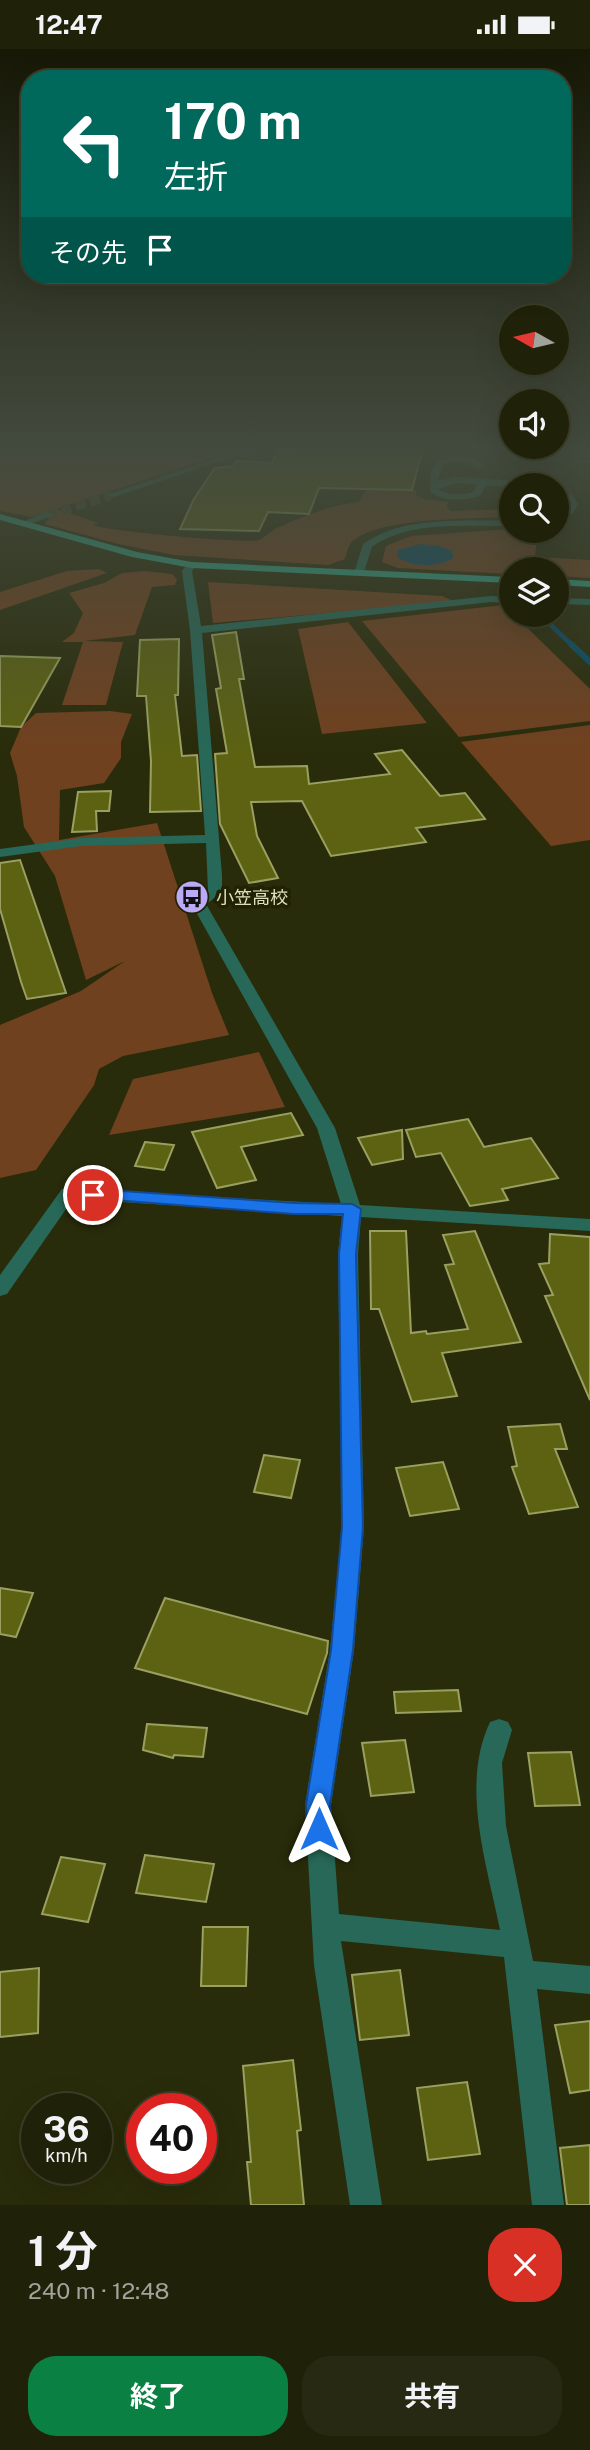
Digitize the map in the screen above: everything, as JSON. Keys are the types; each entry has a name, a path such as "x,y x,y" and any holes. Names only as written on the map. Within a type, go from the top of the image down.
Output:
{"main road":[{"path":"112,549 192,565 499,579"},
{"path":"569,583 590,584"}],"street":[{"path":"359,573 366,549"},
{"path":"192,565 187,572 196,630 215,893 198,903 326,1128 352,1209 348,1254 353,1527 342,1650 318,1805 328,1965 366,2205"},
{"path":"196,630 499,599"},
{"path":"569,601 590,602"},
{"path":"0,853 81,842 212,839"},
{"path":"0,1289 68,1193 294,1209 352,1209 590,1225"},
{"path":"499,1730 489,1762 493,1826 517,1945 548,2205"},
{"path":"326,1926 517,1945"},
{"path":"520,1974 590,1980"}],"shaded area":[{"path":"141,549 348,549 345,559 328,565 174,555"},
{"path":"385,549 536,549 535,557 499,557 499,573 398,568 382,562"},
{"path":"569,559 590,560 590,578 569,577"},
{"path":"99,569 107,573 0,610 0,592 67,571"},
{"path":"145,571 172,574 177,579 175,585 152,587 135,635 84,641 123,642 106,705 62,705 83,642 62,642 74,633 83,613 69,593 104,583 122,573"},
{"path":"208,582 442,596 456,602 213,623"},
{"path":"499,606 499,627 527,627 590,689 590,721 459,737 362,621"},
{"path":"348,622 427,723 322,734 298,629"},
{"path":"110,711 132,714 121,742 121,758 104,783 60,790 59,840 157,823 212,993 229,1035 123,1056 99,1069 94,1085 36,1170 0,1178 0,1025 81,991 125,961 86,980 55,876 24,827 17,776 10,753 21,727 36,713"},
{"path":"590,725 590,840 551,846 461,742"},
{"path":"259,1052 285,1107 109,1135 133,1079"}],"water":[{"path":"446,549 452,551 453,558 425,565 410,563 397,557 398,550"}],"building":[{"path":"236,632 244,679 239,679 255,767 307,766 309,784 390,774 375,754 402,750 440,796 465,793 485,819 416,828 426,842 331,856 302,801 251,802 257,836 278,878 249,883 220,824 215,754 227,753 216,689 221,688 212,635"},
{"path":"179,639 178,695 175,695 182,756 197,755 201,811 150,812 151,761 146,696 137,696 140,640"},
{"path":"0,656 60,658 21,727 0,726"},
{"path":"111,791 109,811 96,811 97,831 72,832 78,792"},
{"path":"20,860 66,993 27,999 21,982 0,909 0,863"},
{"path":"291,1113 303,1135 241,1147 256,1180 217,1188 192,1132"},
{"path":"468,1119 484,1147 531,1138 558,1178 502,1189 508,1200 470,1206 441,1153 416,1157 406,1130"},
{"path":"402,1130 403,1159 372,1165 358,1138"},
{"path":"145,1142 174,1145 164,1170 135,1166"},
{"path":"370,1231 406,1231 411,1333 426,1331 427,1334 468,1329 445,1265 454,1264 443,1235 475,1231 521,1342 442,1353 457,1396 412,1402 379,1309 371,1309"},
{"path":"550,1234 590,1237 590,1400 545,1296 553,1295 539,1264 549,1263"},
{"path":"560,1424 567,1449 555,1449 578,1507 529,1514 512,1467 517,1466 508,1427"},
{"path":"264,1455 300,1460 291,1498 254,1492"},
{"path":"443,1462 459,1509 410,1516 396,1468"},
{"path":"0,1588 33,1593 16,1637 0,1634"},
{"path":"165,1598 328,1641 327,1653 307,1714 135,1668"},
{"path":"458,1690 461,1711 396,1713 394,1692"},
{"path":"147,1724 207,1728 203,1757 174,1755 173,1758 143,1750"},
{"path":"405,1740 414,1792 371,1796 362,1743"},
{"path":"571,1752 580,1805 535,1806 528,1753"},
{"path":"145,1855 214,1864 206,1902 136,1893"},
{"path":"61,1857 105,1864 88,1922 42,1914"},
{"path":"203,1927 248,1927 246,1986 201,1986"},
{"path":"39,1968 38,2033 0,2037 0,1972"},
{"path":"400,1970 409,2035 360,2040 352,1975"},
{"path":"590,2021 590,2090 570,2093 555,2025"},
{"path":"293,2060 301,2130 297,2131 304,2205 251,2205 247,2162 251,2162 243,2066"},
{"path":"467,2082 480,2154 428,2160 417,2088"},
{"path":"590,2145 590,2205 567,2205 560,2148"}],"waterway":[{"path":"553,627 573,646"},
{"path":"571,644 590,662"}],"place":[{"name":"小笠高校","path":"192,897"}],"route":[{"path":"93,1195 294,1209 352,1209 348,1254 353,1527 342,1650 318,1805 319,1829"}]}
